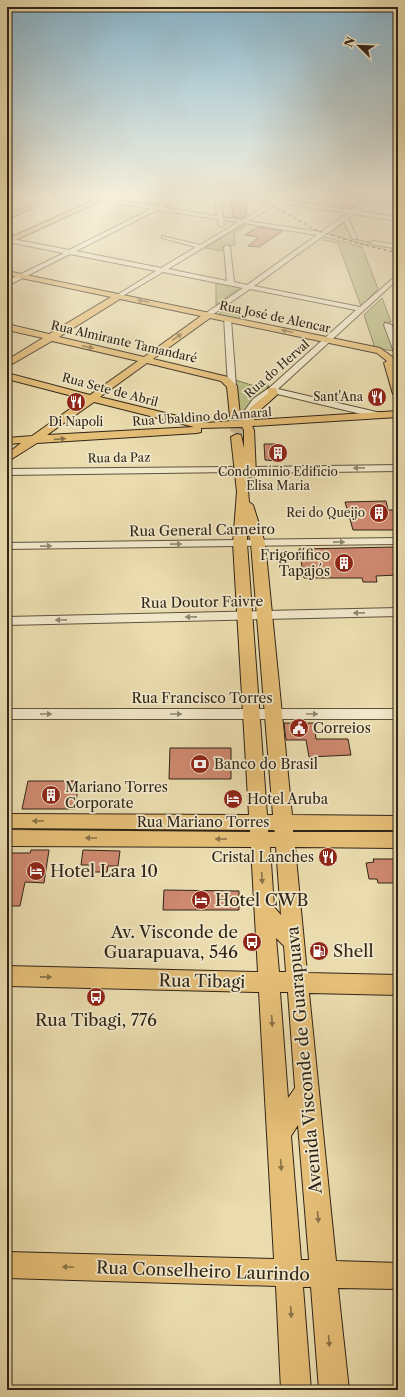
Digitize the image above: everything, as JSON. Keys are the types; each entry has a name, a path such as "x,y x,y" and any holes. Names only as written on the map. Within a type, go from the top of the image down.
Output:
{"main road":[{"name":"Rua José de Alencar","path":"7,273 383,352"},
{"path":"7,364 119,296"},
{"path":"7,459 209,315"},
{"name":"Rua Almirante Tamandaré","path":"7,328 227,379"},
{"path":"383,352 393,360 398,373"},
{"path":"383,352 398,394"},
{"name":"Rua Sete de Abril","path":"7,376 167,418 206,426"},
{"path":"227,379 243,421 249,430 251,470 250,483 243,492 235,488 232,484 228,435 223,427 224,381 227,379"},
{"path":"243,421 273,394 272,390"},
{"name":"Rua Ubaldino do Amaral","path":"7,441 32,441 191,430 223,427 243,421 354,413 378,415 398,414"},
{"name":"Rua Ubaldino do Amaral","path":"243,421 398,417"},
{"path":"167,418 191,430"},
{"name":"Rua Ubaldino do Amaral","path":"206,426 223,427"},
{"name":"Avenida Visconde de Guarapuava","path":"237,437 243,492 240,543 296,1390"},
{"name":"Avenida Visconde de Guarapuava","path":"243,492 258,543 334,1390"},
{"path":"248,654 270,678"},
{"path":"255,770 276,743"},
{"name":"Rua Mariano Torres","path":"7,821 284,831 398,840"},
{"name":"Rua Mariano Torres","path":"284,831 398,823"},
{"path":"7,824 30,838"},
{"name":"Rua Mariano Torres","path":"7,838 259,830"},
{"path":"264,910 294,943"},
{"name":"Rua Tibagi","path":"7,976 398,985"},
{"path":"279,1133 307,1091"},
{"name":"Rua Conselheiro Laurindo","path":"7,1265 398,1276"}],"street":[{"path":"7,284 49,262"},
{"path":"122,262 362,309"},
{"path":"119,296 175,262"},
{"path":"229,262 231,284"},
{"path":"209,315 283,262"},
{"name":"Rua do Herval","path":"272,390 398,276"},
{"path":"227,319 227,379"},
{"path":"388,325 398,354"},
{"name":"Rua José de Alencar","path":"383,352 398,354"},
{"path":"272,390 354,413"},
{"path":"251,470 398,468"},
{"name":"Rua da Paz","path":"7,472 232,470"},
{"name":"Rua General Carneiro","path":"7,546 398,541"},
{"name":"Rua Doutor Faivre","path":"7,621 398,612"},
{"name":"Rua Francisco Torres","path":"7,714 398,714"}],"green space":[{"path":"345,262 368,262 378,289 361,306"},
{"path":"216,282 241,287 216,305"},
{"path":"382,298 391,322 384,322 394,351 375,348 364,315"},
{"path":"230,305 240,307 240,319 218,315"},
{"path":"235,380 258,387 264,384 269,386 238,416"},
{"path":"304,824 398,824 398,838 305,837"}],"building":[{"name":"Condomínio Edifício Elisa Maria","path":"264,444 276,444 277,461 265,460"},
{"path":"386,501 388,510 398,510 398,530 353,530 345,502"},
{"path":"394,547 398,562 398,575 376,576 377,582 363,582 362,578 304,578 299,549"},
{"path":"284,723 314,723 316,739 348,739 351,755 309,757 306,740 286,740"},
{"name":"Banco do Brasil","path":"170,748 231,748 231,779 169,779"},
{"name":"Mariano Torres Corporate","path":"28,781 79,781 75,809 22,809"},
{"path":"31,850 49,850 44,883 25,882 20,906 7,906 7,861 9,853 30,853"},
{"path":"83,850 120,851 118,866 108,866 107,872 91,872 92,865 81,865"},
{"path":"373,859 395,859 395,862 398,862 398,883 378,883 377,879 369,879 366,863 374,862"},
{"name":"Hotel CWB","path":"164,890 239,891 239,910 163,910"}],"tunnel":[{"path":"235,419 237,437"},
{"path":"237,434 243,419"}],"place":[{"name":"Sant'Ana","path":"377,397"},
{"name":"Di Napoli","path":"76,402"},
{"name":"Condomínio Edifício Elisa Maria","path":"278,453"},
{"name":"Rei do Queijo","path":"379,513"},
{"name":"Frigorífico Tapajós","path":"344,563"},
{"name":"Correios","path":"299,728"},
{"name":"Banco do Brasil","path":"200,764"},
{"name":"Mariano Torres Corporate","path":"51,795"},
{"name":"Hotel Aruba","path":"233,799"},
{"name":"Cristal Lanches","path":"328,857"},
{"name":"Hotel Lara 10","path":"36,871"},
{"name":"Hotel CWB","path":"201,900"},
{"name":"Av. Visconde de Guarapuava, 546","path":"252,942"},
{"name":"Shell","path":"319,951"},
{"name":"Rua Tibagi, 776","path":"96,997"}]}
